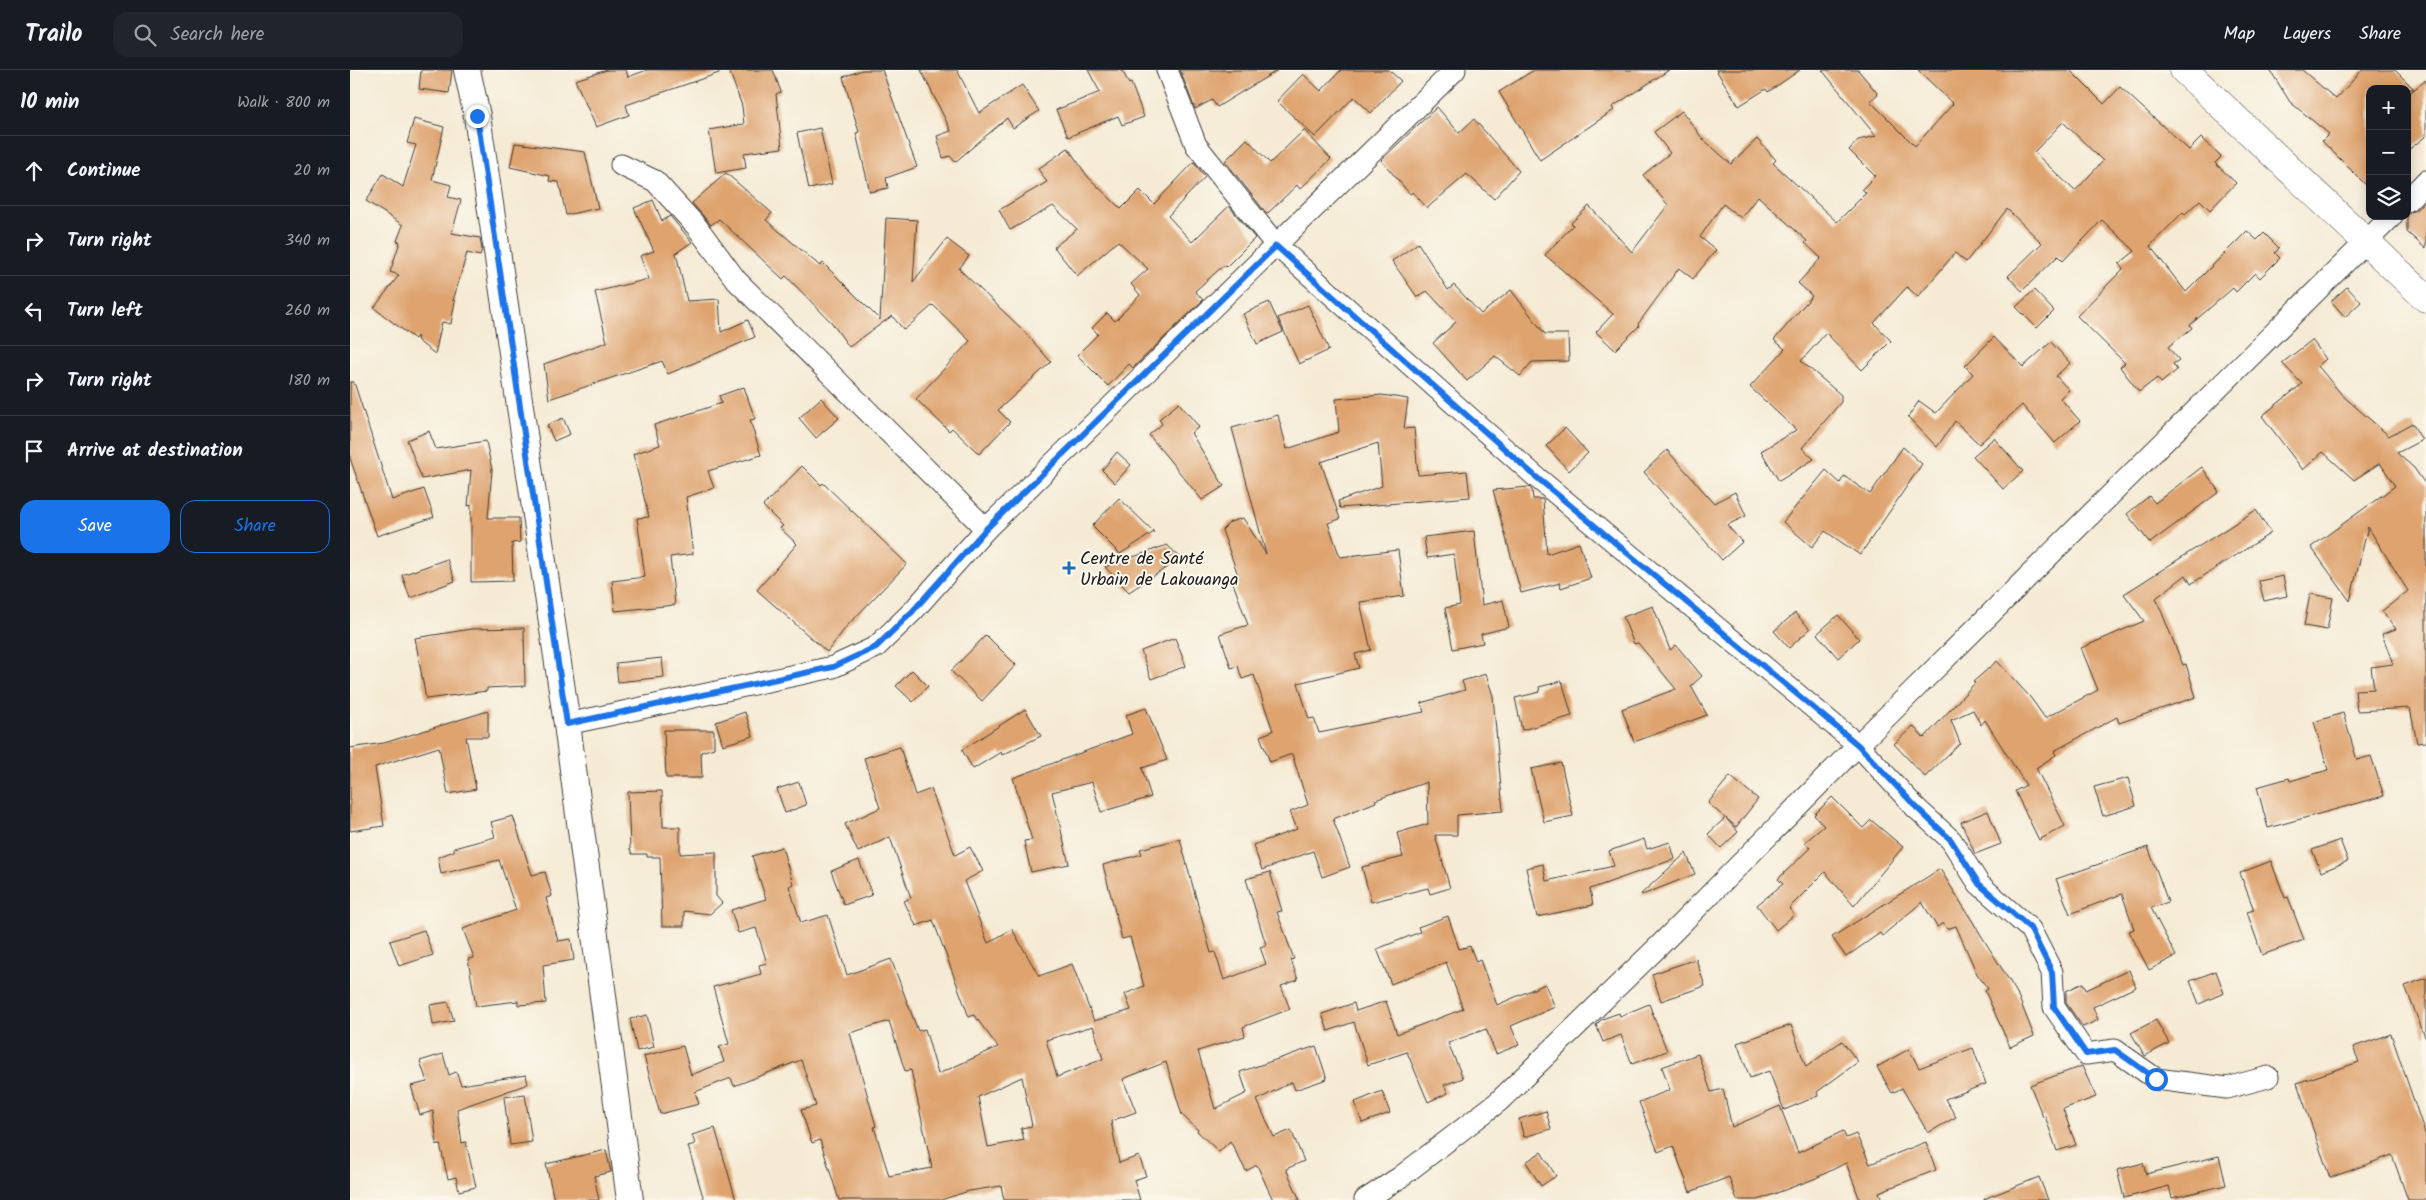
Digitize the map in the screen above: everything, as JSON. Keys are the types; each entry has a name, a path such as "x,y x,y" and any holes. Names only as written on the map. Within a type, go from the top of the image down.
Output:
{"main road":[{"path":"2184,70 2426,298"}],"street":[{"path":"467,70 477,116 567,724 630,1200"},
{"path":"1166,70 1196,145 1276,246 1535,476 1858,745 1916,807 1951,840 1979,884 2030,928 2052,972 2054,1007 2086,1054 2115,1050 2156,1079 2218,1087 2227,1088 2268,1077"},
{"path":"567,724 833,667 876,647 912,612 986,529 1455,70"},
{"path":"621,165 655,181 697,227 736,280 986,529"},
{"path":"2411,196 2426,181"},
{"path":"1365,1200 1400,1178 1498,1102 1660,945 1858,745 2388,220"}],"building":[{"path":"421,70 452,70 449,93 419,89"},
{"path":"607,70 626,70 628,77 647,70 719,70 719,73 626,105 629,115 596,127 575,80"},
{"path":"729,70 773,70 781,92 776,94 782,148 744,153 746,168 716,173 709,130 744,124 742,106"},
{"path":"862,70 882,70 917,167 886,178 888,188 870,192 856,133 859,132 843,77"},
{"path":"921,70 957,70 979,113 1022,85 1039,111 1013,128 1007,118 955,162 950,156 943,158 937,136 951,131"},
{"path":"1088,70 1122,70 1129,84 1131,83 1144,117 1122,125 1118,116 1068,137 1056,110 1100,92"},
{"path":"1180,70 1278,70 1217,107 1212,100 1195,109"},
{"path":"1341,70 1389,70 1401,81 1371,113 1354,97 1315,137 1277,101 1303,74 1321,91"},
{"path":"1534,70 1669,70 1612,107 1614,110 1540,160 1499,92"},
{"path":"1716,70 1800,70 1768,92 1766,89 1739,106"},
{"path":"1822,70 1858,70 1878,94 1870,101 1915,146 1953,104 1918,70 2070,70 2104,104 2120,87 2189,150 2201,138 2221,157 2215,163 2236,183 2210,210 2200,200 2185,214 2183,212 2150,246 2186,292 2247,231 2257,240 2264,233 2279,248 2275,253 2280,258 2260,278 2255,273 2236,292 2233,288 2190,325 2192,328 2168,347 2179,360 2173,364 2177,370 2161,383 2157,378 2139,392 2120,367 2125,363 2077,316 2123,269 2119,264 2135,251 2102,220 2063,261 2058,256 2022,291 2008,276 2042,243 2007,209 1966,262 1955,253 1918,297 1907,287 1874,323 1891,341 1862,370 1826,333 1801,361 1841,395 1841,402 1802,448 1814,459 1779,481 1761,451 1796,430 1750,387 1785,349 1774,340 1812,296 1798,283 1821,258 1805,243 1807,241 1758,196 1741,218 1723,204 1700,237 1716,250 1693,279 1679,268 1638,324 1639,326 1615,350 1596,332 1613,314 1545,255 1573,225 1571,223 1589,206 1632,252 1668,205 1643,175 1670,153 1654,132 1682,111 1702,138 1731,164 1757,139 1776,160 1773,163 1837,222 1866,193 1862,189 1875,176 1849,150 1858,140 1876,136","holes":["2063,122 2103,161 2075,191 2034,152"]},
{"path":"2270,70 2302,70 2336,99 2362,70 2395,70 2410,85 2366,85 2366,185 2322,141 2329,134 2290,102"},
{"path":"2426,80 2426,136 2411,148 2411,130 2411,92"},
{"path":"1437,107 1459,133 1474,119 1519,171 1494,199 1467,174 1427,208 1413,192 1410,194 1381,160"},
{"path":"414,119 444,127 432,180 451,185 448,197 461,200 452,233 480,238 482,249 480,256 467,253 453,301 455,301 451,324 442,322 435,354 418,341 417,336 415,339 374,308 399,275 390,272 400,242 397,241 403,225 366,201 383,174 403,187 416,145 407,143"},
{"path":"820,128 832,184 809,189 797,133"},
{"path":"1304,130 1331,159 1300,189 1297,185 1267,214 1225,161 1247,139 1270,163"},
{"path":"515,143 585,152 598,208 566,215 559,182 549,181 550,176 510,167"},
{"path":"1068,148 1088,177 1121,209 1140,190 1154,204 1194,162 1205,177 1168,216 1192,242 1229,206 1255,238 1226,267 1224,265 1195,291 1203,300 1133,368 1129,364 1108,386 1077,355 1098,334 1092,328 1107,313 1115,321 1140,295 1131,284 1148,269 1118,241 1077,276 1054,247 1077,229 1053,206 1010,230 999,210 1047,182 1038,169"},
{"path":"726,173 772,213 766,220 820,266 823,263 880,320 886,218 917,220 913,282 947,239 969,256 959,269 1023,330 1051,362 998,410 1010,422 979,454 952,428 949,431 916,399 970,341 933,305 904,330 892,316 849,347 832,323 786,276 783,279 719,219 711,225 692,203"},
{"path":"2426,199 2426,249 2407,232 2407,220 2411,220 2411,212 2416,210"},
{"path":"653,200 662,221 670,216 692,242 676,253 687,301 719,299 721,332 748,320 755,337 668,374 662,361 549,399 544,364 607,342 595,292 649,279 640,256 654,251 634,208"},
{"path":"1418,243 1448,290 1454,285 1481,314 1511,290 1545,334 1568,334 1569,361 1532,362 1520,376 1495,356 1467,381 1433,343 1456,322 1427,291 1417,297 1392,261"},
{"path":"2347,287 2361,302 2345,317 2331,301"},
{"path":"2034,290 2054,311 2037,328 2016,307"},
{"path":"1269,302 1283,332 1257,344 1243,314"},
{"path":"1308,305 1329,350 1299,364 1278,318"},
{"path":"1994,337 2023,367 2051,342 2070,363 2056,376 2069,390 2060,398 2080,421 2055,443 2022,405 1979,444 1955,421 1937,447 1908,417 1919,401 1936,413 1973,374 1965,366"},
{"path":"2312,340 2326,359 2318,366 2342,395 2389,436 2412,423 2422,440 2397,453 2414,468 2426,485 2426,742 2417,743 2410,708 2357,711 2355,690 2374,689 2371,667 2393,664 2382,634 2396,629 2382,611 2408,591 2368,527 2350,601 2311,547 2395,486 2380,463 2354,480 2323,452 2303,470 2262,416 2302,384 2282,363"},
{"path":"350,382 354,382 392,500 424,489 434,517 377,536 350,458"},
{"path":"744,387 755,419 750,420 761,455 708,471 714,488 686,497 693,554 670,557 675,605 615,611 612,581 645,577 637,518 649,517 633,454 660,445 654,425 722,403 719,396"},
{"path":"1382,395 1408,399 1404,429 1414,428 1418,475 1467,471 1470,497 1340,508 1338,501 1382,486 1378,443 1321,462 1340,519 1328,523 1340,557 1398,550 1404,596 1360,602 1371,650 1355,654 1359,668 1298,683 1309,719 1314,718 1319,733 1424,712 1421,703 1465,690 1462,681 1486,674 1493,696 1503,811 1457,815 1457,835 1435,835 1450,888 1430,894 1428,888 1371,902 1362,867 1403,857 1397,833 1428,824 1427,782 1375,800 1376,802 1333,819 1350,867 1322,877 1313,851 1262,870 1253,845 1297,829 1290,812 1308,805 1292,754 1270,762 1260,736 1273,731 1254,675 1242,679 1238,666 1231,668 1220,634 1248,625 1232,580 1239,578 1222,530 1230,522 1243,518 1266,554 1232,428 1278,415 1287,449 1339,432 1336,399"},
{"path":"821,398 839,418 816,438 799,418"},
{"path":"1179,403 1199,427 1191,433 1224,486 1202,500 1149,435 1162,424 1159,419"},
{"path":"563,418 570,434 554,441 547,425"},
{"path":"1565,428 1588,453 1569,471 1546,446"},
{"path":"429,431 436,449 486,441 492,470 488,518 519,518 520,542 512,543 513,581 471,582 471,505 468,506 471,470 422,479 407,440"},
{"path":"1994,438 2023,471 2003,489 1973,456"},
{"path":"1903,447 1922,464 1860,555 1825,531 1812,547 1783,522 1826,470 1840,483 1844,476 1870,494"},
{"path":"1667,450 1714,503 1735,492 1746,516 1727,525 1742,542 1722,560 1644,472"},
{"path":"1117,452 1131,465 1115,483 1102,470"},
{"path":"802,466 821,485 823,483 907,564 847,626 827,652 757,590 797,544 780,528 783,526 763,506"},
{"path":"2202,467 2219,492 2150,543 2127,514 2149,496 2155,503"},
{"path":"1529,487 1532,490 1533,499 1543,499 1547,554 1579,543 1591,578 1561,588 1560,583 1521,593 1493,490"},
{"path":"1119,498 1154,532 1120,554 1092,526"},
{"path":"2256,510 2271,533 2191,584 2186,575 2156,598 2183,665 2186,664 2196,697 2119,723 2117,717 2054,751 2056,755 2036,768 2065,826 2039,840 2015,791 2026,785 1985,720 1981,725 1973,710 1951,720 1960,743 1925,777 1894,744 1913,726 1924,738 1975,683 1973,682 1997,661 2030,697 2045,718 2098,690 2081,648 2144,621 2124,594"},
{"path":"1474,531 1482,605 1503,600 1509,627 1481,634 1483,643 1453,649 1445,608 1460,605 1454,554 1427,558 1424,537"},
{"path":"1167,545 1181,558 1129,592 1105,567"},
{"path":"447,559 455,581 410,598 402,575"},
{"path":"2283,576 2287,596 2264,601 2259,581"},
{"path":"2310,594 2333,598 2327,630 2304,626"},
{"path":"1653,606 1670,650 1676,645 1702,676 1691,686 1707,715 1634,742 1622,709 1676,689 1638,643 1634,644 1623,617"},
{"path":"1795,613 1810,629 1789,648 1774,631"},
{"path":"1838,615 1859,639 1838,658 1817,634"},
{"path":"524,628 525,686 487,688 487,691 426,699 415,638 471,629"},
{"path":"986,635 1016,665 982,701 951,671"},
{"path":"1175,638 1186,666 1151,679 1141,651"},
{"path":"662,658 664,677 618,682 616,663"},
{"path":"912,670 928,686 913,702 896,686"},
{"path":"1562,681 1572,716 1522,730 1515,698 1540,692 1539,687"},
{"path":"1146,708 1167,760 1142,768 1151,797 1101,812 1092,782 1052,792 1069,864 1031,872 1024,841 1032,840 1013,778 1132,734 1126,715"},
{"path":"1025,709 1041,736 1002,755 1001,752 973,769 962,750"},
{"path":"488,711 488,737 466,737 476,789 448,794 439,747 375,767 384,826 350,831 350,748 384,743"},
{"path":"745,712 753,736 723,745 716,722"},
{"path":"2343,713 2357,760 2371,756 2384,796 2268,828 2257,787 2289,778 2290,781 2328,770 2314,722"},
{"path":"664,730 714,730 714,748 701,752 702,778 666,778"},
{"path":"900,747 915,795 931,789 955,855 970,847 983,871 964,881 988,943 1012,929 1039,976 1072,964 1094,1021 1131,1010 1125,994 1144,986 1130,937 1122,939 1103,865 1142,854 1140,849 1180,839 1211,953 1215,952 1224,980 1266,964 1260,947 1266,945 1246,879 1270,872 1282,911 1277,912 1294,959 1291,960 1298,980 1281,986 1290,1009 1243,1027 1245,1036 1198,1051 1215,1109 1247,1093 1240,1072 1316,1046 1327,1079 1295,1090 1292,1082 1257,1100 1274,1137 1291,1130 1304,1161 1286,1169 1300,1200 1273,1200 1257,1165 1246,1171 1230,1141 1219,1152 1197,1131 1182,1115 1166,1062 1123,1079 1136,1112 1111,1121 1119,1163 1139,1156 1146,1176 1134,1180 1140,1200 1004,1200 1001,1186 969,1191 941,1200 839,1200 820,1140 812,1143 801,1110 816,1106 801,1060 734,1086 731,1078 695,1092 699,1104 660,1114 644,1056 683,1046 691,1075 724,1062 719,1047 729,1044 713,987 761,974 759,965 767,963 756,928 738,933 731,910 766,899 752,856 782,847 793,884 789,886 801,923 828,915 847,975 891,959 918,1031 925,1029 938,1074 998,1047 974,1015 969,1017 933,920 916,926 904,901 911,898 890,837 858,852 845,824 880,808 864,758","holes":["889,1021 905,1071 911,1070 932,1168 889,1176 874,1127 876,1126 850,1033","1093,1026 1103,1059 1057,1077 1046,1040","1022,1077 1032,1126 1021,1128 1024,1140 988,1147 978,1097"]},
{"path":"1561,763 1573,816 1544,822 1531,769"},
{"path":"1730,776 1758,799 1736,827 1726,818 1738,832 1721,848 1708,834 1725,818 1708,803"},
{"path":"2128,778 2136,806 2103,816 2094,787"},
{"path":"799,782 806,805 785,813 777,789"},
{"path":"662,791 663,827 680,827 680,854 716,852 716,896 722,903 710,914 684,911 684,926 662,926 660,857 647,857 647,854 632,854 630,849 628,792"},
{"path":"1832,797 1863,828 1871,820 1903,847 1854,906 1825,872 1789,908 1794,915 1776,930 1757,905 1783,884 1778,879 1810,848 1805,842 1824,826 1814,815"},
{"path":"1988,811 2001,844 1975,854 1961,822"},
{"path":"513,816 532,875 545,872 552,896 546,898 558,941 571,939 574,960 543,965 546,1003 518,1005 518,1001 476,1006 468,959 474,958 463,929 516,910 499,860 441,874 438,857 454,851 454,848 495,837 491,822"},
{"path":"1644,839 1647,849 1670,842 1675,859 1590,889 1593,905 1537,917 1526,868 1543,864 1546,881 1614,866 1609,851"},
{"path":"2340,840 2348,861 2321,872 2312,850"},
{"path":"2148,847 2168,902 2151,908 2176,956 2149,970 2129,931 2134,929 2122,894 2070,914 2056,879"},
{"path":"1686,853 1695,874 1641,894"},
{"path":"859,860 872,895 844,905 831,871"},
{"path":"2271,861 2285,898 2288,897 2304,940 2262,955 2247,912 2254,910 2240,873"},
{"path":"1940,869 2017,993 2034,1036 2010,1047 1985,991 1988,989 1977,974 1956,926 1947,929 1943,923 1937,927 1922,902 1882,936 1880,933 1846,957 1832,937"},
{"path":"1448,916 1459,949 1470,946 1476,962 1480,960 1497,1005 1545,984 1555,1007 1511,1026 1519,1045 1496,1054 1486,1029 1448,1043 1463,1078 1444,1085 1448,1093 1428,1102 1407,1052 1368,1065 1354,1022 1328,1031 1322,1014 1354,1003 1356,1011 1386,1001 1397,1034 1463,1009 1446,962 1391,984 1377,949 1420,932 1418,927"},
{"path":"424,930 433,955 399,966 390,941"},
{"path":"1696,959 1705,986 1661,1001 1652,974"},
{"path":"2129,970 2136,987 2093,1007 2098,1020 2083,1027 2066,1003 2066,991 2083,983 2086,990"},
{"path":"2216,971 2224,993 2199,1004 2190,981"},
{"path":"2426,978 2426,1037 2425,1037 2405,986"},
{"path":"448,1002 454,1021 433,1025 430,1005"},
{"path":"1649,1004 1667,1051 1632,1064 1621,1035 1603,1042 1596,1025 1602,1019 1619,1013 1620,1016"},
{"path":"647,1015 654,1047 637,1051 630,1019"},
{"path":"2156,1020 2169,1043 2145,1056 2131,1033"},
{"path":"1791,1025 1806,1067 1842,1041 1858,1062 1817,1092 1818,1096 1784,1110 1769,1071 1750,1078 1737,1043"},
{"path":"2391,1034 2426,1136 2426,1200 2408,1200 2392,1155 2330,1178 2297,1083 2359,1062 2353,1047"},
{"path":"1973,1048 1986,1084 1945,1099 1956,1117 1928,1133 1902,1088 1892,1093 1877,1067 1909,1049 1919,1068"},
{"path":"443,1054 449,1075 456,1072 461,1085 526,1075 528,1084 457,1109 462,1143 466,1142 476,1187 459,1191 456,1177 448,1179 440,1144 437,1145 433,1111 420,1115 411,1086 427,1082 420,1061"},
{"path":"1698,1054 1711,1092 1723,1089 1732,1127 1780,1106 1798,1153 1843,1131 1846,1138 1856,1134 1870,1164 1926,1142 1936,1170 1879,1192 1882,1200 1860,1200 1846,1163 1814,1179 1758,1200 1737,1200 1729,1177 1690,1192 1673,1146 1658,1152 1639,1102 1670,1090 1662,1067"},
{"path":"2082,1066 2096,1097 2063,1109 2076,1145 2057,1151 2045,1116 2043,1117 2030,1085"},
{"path":"1382,1091 1390,1113 1362,1123 1355,1102"},
{"path":"525,1094 532,1142 510,1145 504,1097"},
{"path":"1546,1111 1551,1129 1524,1137 1519,1119"},
{"path":"715,1128 736,1200 704,1200 688,1146 695,1144 692,1135"},
{"path":"606,1150 611,1172 594,1176 599,1200 554,1200 546,1164"},
{"path":"1541,1152 1556,1176 1541,1186 1526,1162"},
{"path":"2219,1156 2226,1185 2172,1198 2169,1186 2124,1198 2117,1170 2143,1163 2146,1174"},
{"path":"2039,1177 2048,1200 1984,1200 1984,1199"}],"place":[{"name":"Centre de Santé Urbain de Lakouanga","path":"1069,568"}],"route":[{"path":"477,116 567,724 833,667 876,647 912,612 986,529 1276,246 1535,476 1858,745 1916,807 1951,840 1979,884 2030,928 2052,972 2054,1007 2086,1054 2115,1050 2156,1079"}]}
